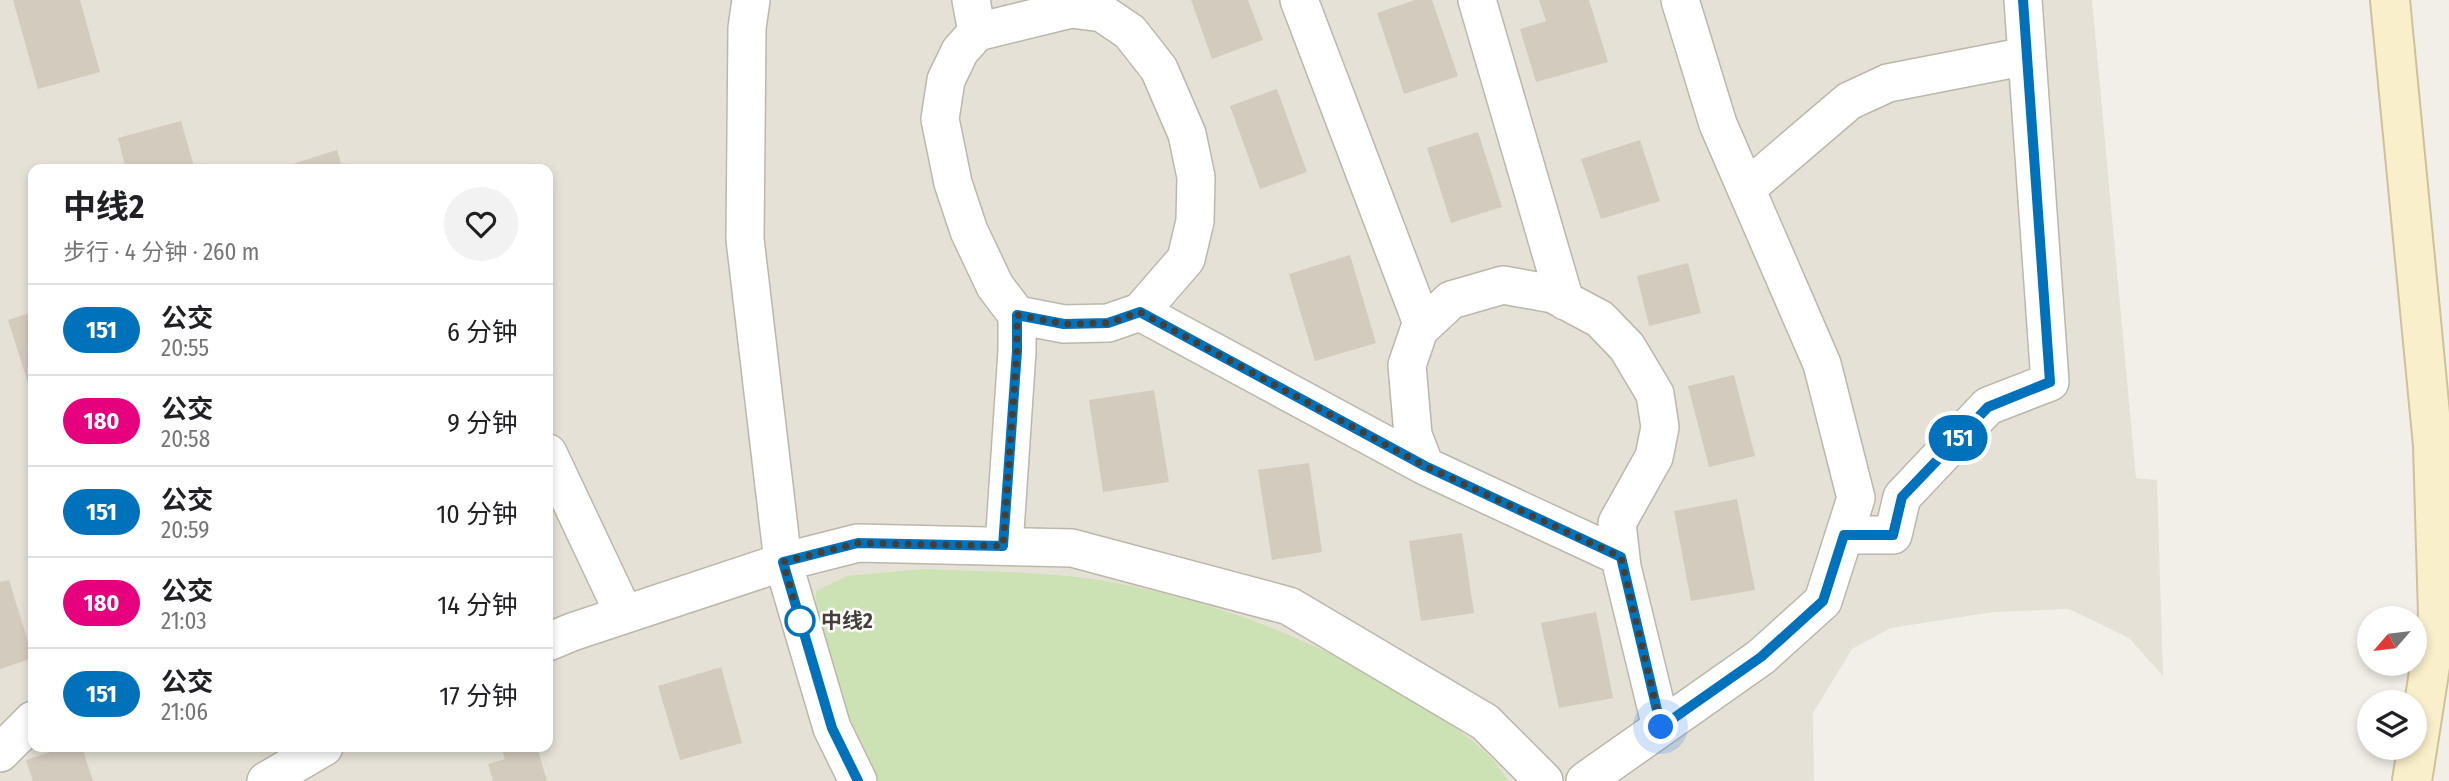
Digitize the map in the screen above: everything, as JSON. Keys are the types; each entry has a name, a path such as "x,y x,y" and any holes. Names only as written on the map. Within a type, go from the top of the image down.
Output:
{"street":[{"path":"751,0 747,28 745,239 783,562 832,728 858,781"},
{"path":"1299,0 1423,326"},
{"path":"1477,0 1566,301"},
{"path":"1585,781 1761,657 1823,601 1856,498 1822,364 1718,124 1680,0"},
{"path":"1844,535 1893,535 1902,497 1988,407 2050,382 2023,0"},
{"path":"2390,0 2433,445 2438,615 2412,781"},
{"path":"1003,546 1017,351 1017,315 995,286 969,231 953,183 940,120 946,80 974,16 1071,9 1102,13 1130,32 1159,69 1187,134 1196,177 1195,221 1186,259 1140,312 1108,323 1064,324 1017,315"},
{"path":"1746,189 1849,101 1888,83 2027,56"},
{"path":"1425,466 1413,435 1407,365 1419,330 1451,300 1503,285 1553,294 1600,319 1627,347 1655,394 1660,428 1654,457 1617,523 1621,557 1661,727"},
{"path":"1140,312 1425,466 1621,557"},
{"path":"553,464 624,614"},
{"path":"553,640 783,562 858,543 1072,548 1289,606 1485,722 1544,781"},
{"path":"0,753 28,725"},
{"path":"266,781 315,752"}],"shaded area":[{"path":"0,0 2092,0 2136,478 2157,480 2163,676 2129,638 2069,609 1993,612 1891,628 1852,649 1813,713 1814,781 0,781"}],"green space":[{"path":"924,569 1038,574 1105,581 1184,599 1262,624 1336,657 1439,717 1480,747 1509,781 876,781 857,747 824,661 816,624 816,591 847,576"}],"building":[{"path":"13,0 80,0 100,72 38,89"},
{"path":"1191,0 1248,0 1263,40 1212,59"},
{"path":"1415,0 1432,0 1458,76 1404,94 1377,13"},
{"path":"1539,0 1589,0 1608,62 1536,82 1520,29 1546,21"},
{"path":"1277,89 1307,172 1260,189 1230,106"},
{"path":"181,121 193,164 124,164 118,138"},
{"path":"1478,132 1502,207 1451,223 1427,148"},
{"path":"1640,140 1660,201 1601,219 1581,159"},
{"path":"337,150 341,164 293,164"},
{"path":"1350,255 1376,343 1315,361 1289,274"},
{"path":"1688,263 1701,313 1649,326 1637,276"},
{"path":"28,314 28,383 8,320"},
{"path":"1734,375 1755,456 1709,467 1688,386"},
{"path":"1154,390 1169,482 1103,492 1089,400"},
{"path":"1309,463 1322,552 1272,560 1258,470"},
{"path":"1737,499 1755,590 1691,601 1674,511"},
{"path":"1462,533 1474,613 1421,621 1409,541"},
{"path":"9,580 28,642 28,660 0,669 0,582"},
{"path":"1596,612 1613,698 1559,708 1541,623"},
{"path":"721,667 742,743 680,760 658,686"},
{"path":"50,752 84,752 93,781 33,781 26,760"},
{"path":"503,752 538,752 547,781 493,781 488,764 505,759"}],"bus line":[{"name":"151","path":"858,781 832,728 783,562 858,543 1003,546 1017,351 1017,315 1064,324 1108,323 1140,312 1425,466 1621,557 1661,727 1761,657 1823,601 1844,535 1893,535 1902,497 1988,407 2050,382 2023,0"}],"place":[{"name":"中线2","path":"800,621"}],"route":[{"path":"800,621 783,562 858,543 1003,546 1017,351 1017,315 1064,324 1108,323 1140,312 1425,466 1621,557 1661,727"}]}
